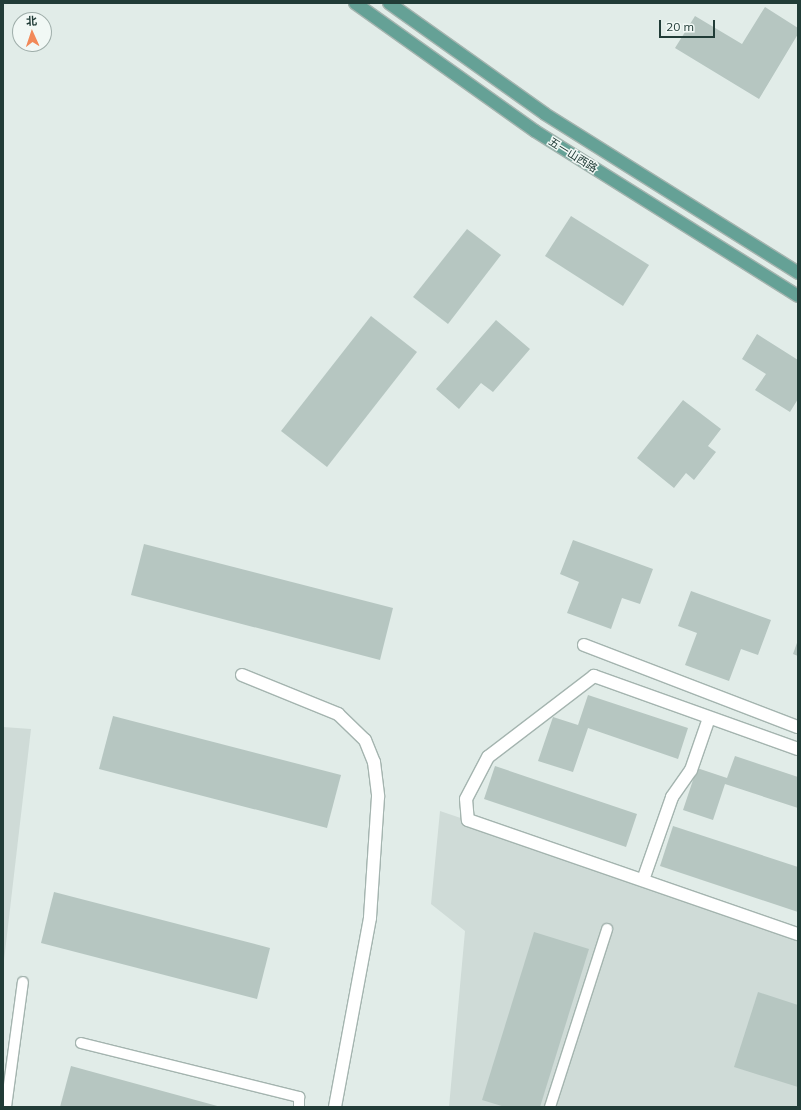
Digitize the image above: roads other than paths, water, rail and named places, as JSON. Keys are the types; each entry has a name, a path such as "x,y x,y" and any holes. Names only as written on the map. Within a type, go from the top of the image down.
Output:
{"main road":[{"name":"五一山西路","path":"355,3 535,131 798,296"},
{"name":"五一山西路","path":"389,3 545,114 798,272"}],"street":[{"path":"584,645 798,727"},
{"path":"242,675 338,714 365,740 374,762 378,797 370,918 335,1107"},
{"path":"798,749 594,676 488,757 466,800 468,820 798,934"},
{"path":"643,880 672,797 691,770 709,718"}],"lane":[{"path":"550,1107 607,929"},
{"path":"6,1107 23,982"},
{"path":"81,1043 299,1096 299,1107"}]}
